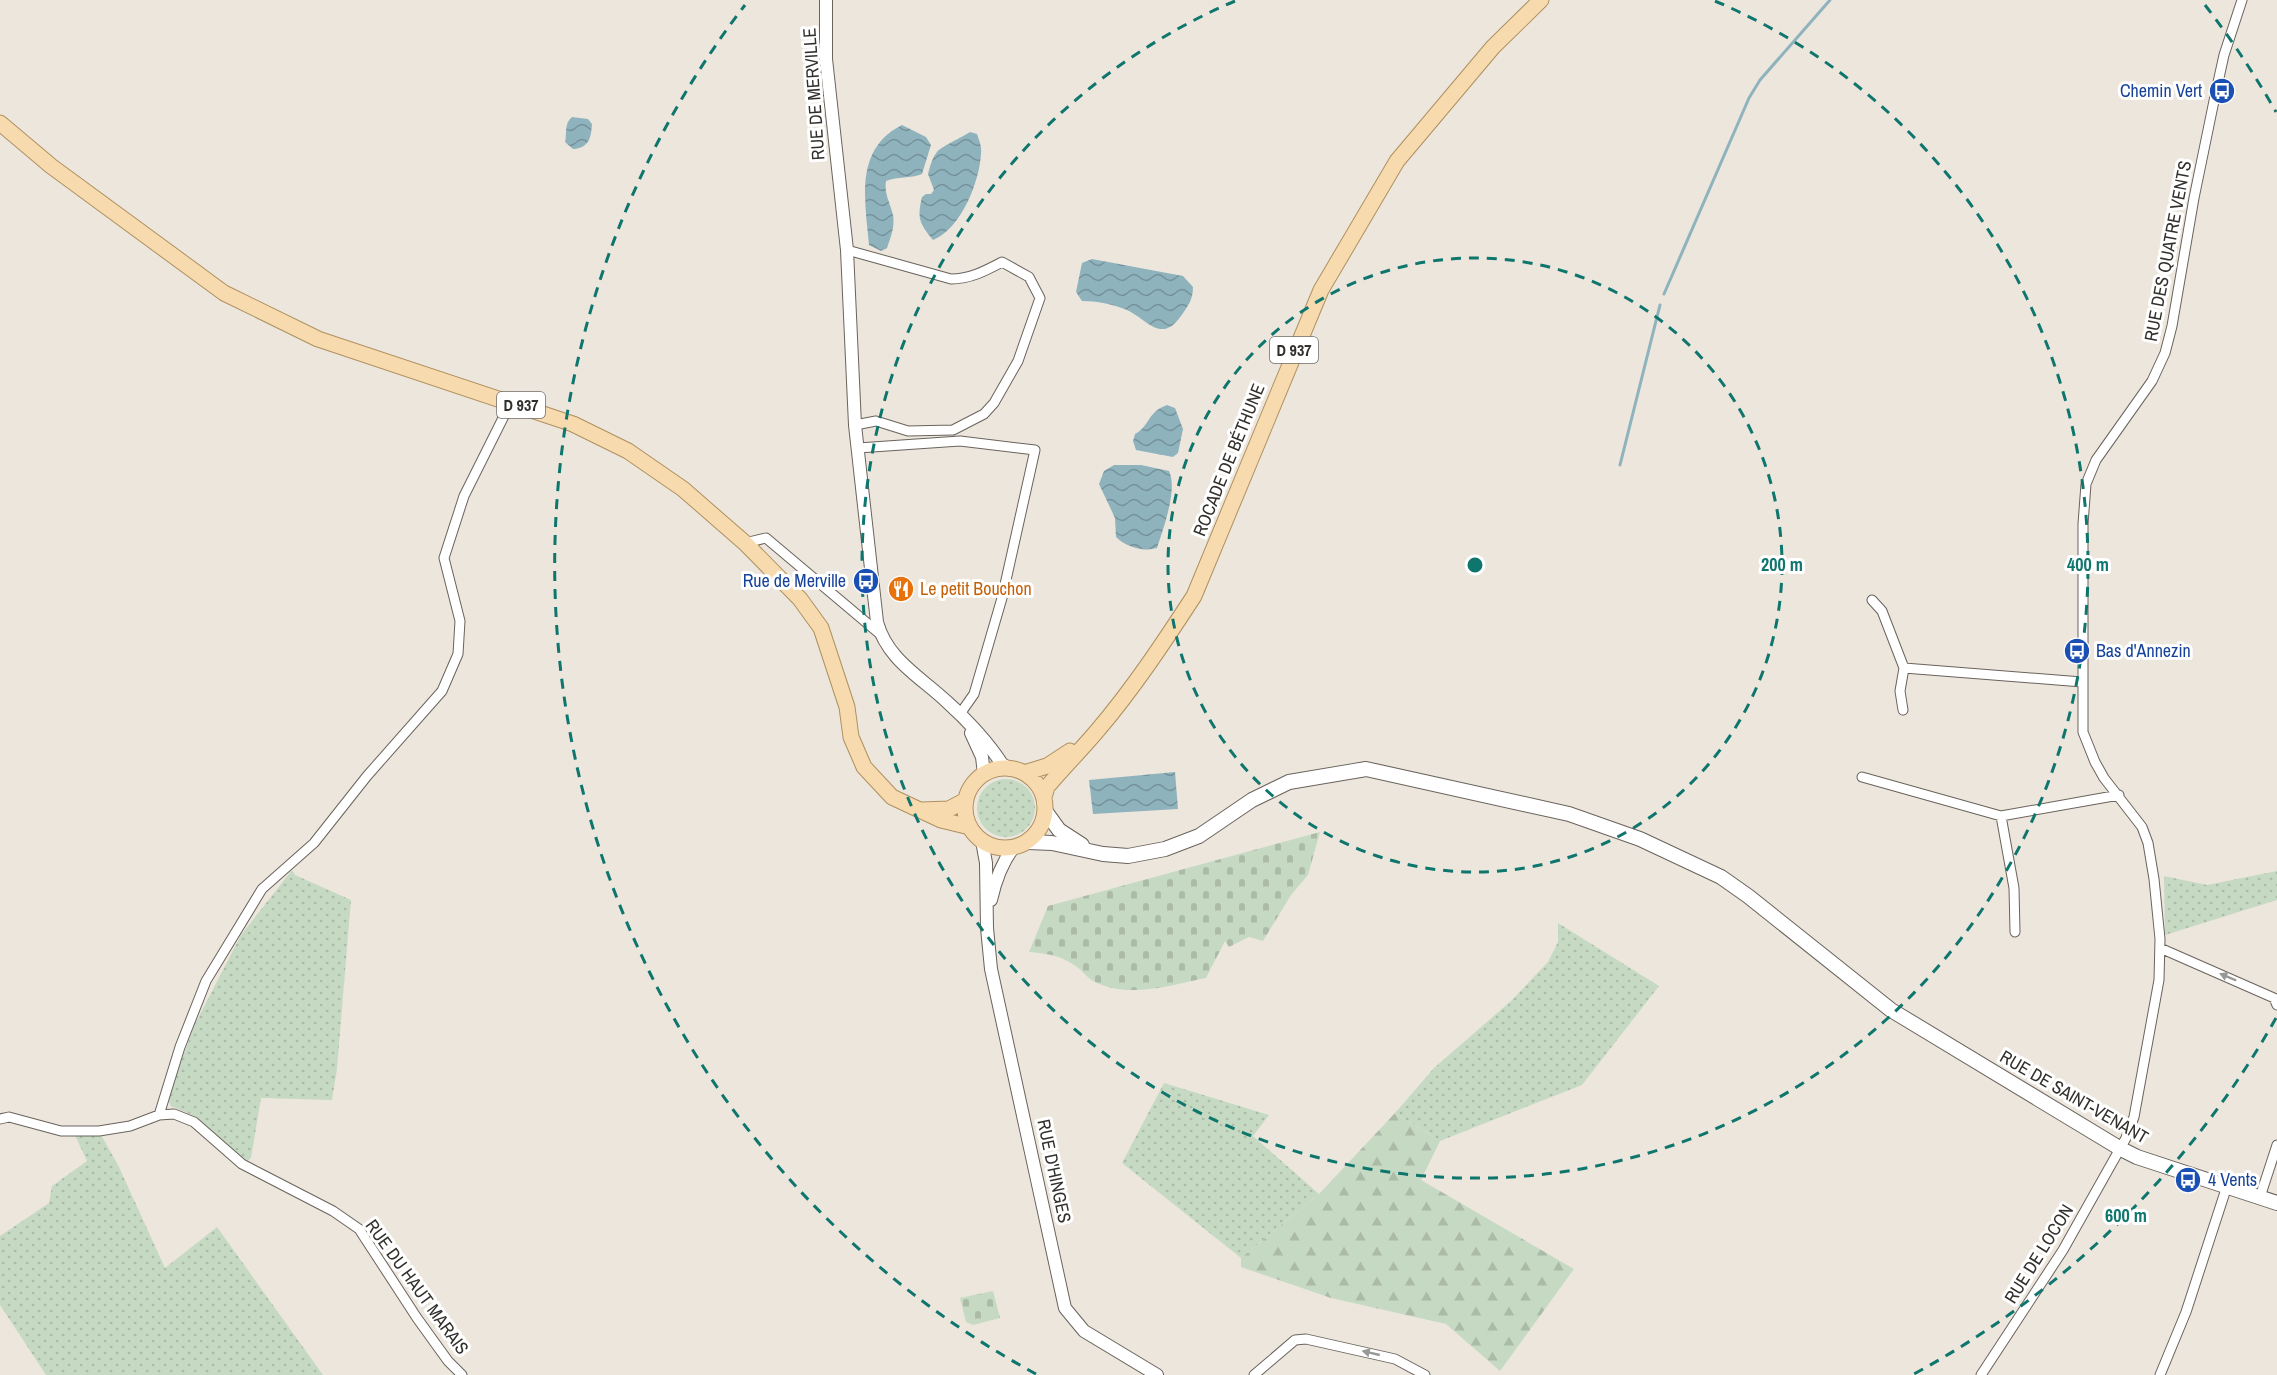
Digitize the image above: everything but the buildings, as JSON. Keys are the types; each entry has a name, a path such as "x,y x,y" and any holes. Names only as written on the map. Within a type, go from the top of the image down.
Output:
{"main road":[{"name":"ROCADE DE BÉTHUNE","path":"1045,805 1047,787 1097,731 1164,641 1194,596 1322,290 1397,161 1492,47 1541,0"},
{"name":"D 937","path":"0,123 51,165 187,268 224,293 318,339 573,424 628,451 683,489 745,543 800,599 821,628 847,707 851,737 864,767 892,797 941,820 970,826"},
{"name":"ROCADE DE BÉTHUNE","path":"1024,773 1047,766 1061,758 1097,731"},
{"path":"1045,805 1043,823 1037,834 1028,842 1013,848 1002,848 982,841 970,826 966,814 966,800 976,781 984,774 996,769 1009,768 1033,779 1045,805 1066,836 1103,854"},
{"name":"RUE DE SAINT-VENANT","path":"1103,854 1128,856 1165,849 1199,836 1252,800 1289,782 1366,769 1569,814 1640,839 1720,877 1748,896 1891,1010 2121,1149 2277,1203"},
{"name":"D 937","path":"922,810 949,809 966,800"},
{"path":"1028,842 1052,843 1103,854"}],"street":[{"name":"RUE DE MERVILLE","path":"826,0 826,59 847,250 855,425 875,610 880,634 892,653 908,670 964,719 1009,768"},
{"name":"RUE DES QUATRE VENTS","path":"2121,1149 2134,1117 2159,980 2160,943 2148,843 2142,827 2104,778 2083,732 2083,524 2086,484 2096,460 2152,381 2165,353 2215,96 2224,55 2242,0"},
{"path":"847,250 951,279 976,275 1002,262 1029,278 1040,298 1018,362 994,403 984,414 953,430 908,431 876,421 855,425"},
{"path":"0,1119 9,1117 61,1131 99,1131 130,1126 159,1115 180,1047 206,981 262,889 314,843 367,776 442,691 458,654 460,621 444,558 464,496 511,402"},
{"path":"858,448 960,441 1035,450 1002,598 974,694 964,719"},
{"path":"745,543 766,538 880,634"},
{"path":"1872,600 1882,611 1904,668 1900,691 1903,710"},
{"path":"1904,668 2082,682"},
{"name":"RUE DE MERVILLE","path":"964,719 981,757 984,774"},
{"path":"1862,777 2001,816 2119,795"},
{"path":"2001,816 2014,888 2015,932"},
{"name":"RUE D'HINGES","path":"982,841 986,863 987,928 992,969 1065,1308 1084,1331 1157,1375"},
{"name":"RUE D'HINGES","path":"987,928 993,889 1013,848"},
{"path":"2160,943 2276,999"},
{"name":"RUE DU HAUT MARAIS","path":"159,1115 174,1114 194,1122 242,1164 333,1211 359,1229 417,1318 448,1361 462,1375"},
{"path":"2260,1197 2277,1145"},
{"name":"RUE DE LOCON","path":"1981,1375 2063,1250 2121,1149"},
{"path":"2160,1375 2186,1312 2227,1186"},
{"path":"1254,1375 1295,1340 1306,1339 1395,1359 1425,1375"}],"green space":[{"path":"1000,779 1012,779 1027,787 1035,802 1035,814 1027,829 1012,837 1000,837 985,829 977,814 977,802 985,787"},
{"path":"1320,832 1308,875 1291,895 1263,941 1249,937 1229,947 1225,941 1206,978 1165,987 1122,990 1095,982 1077,967 1060,958 1029,952 1048,906"},
{"path":"292,870 295,875 351,900 337,1069 332,1100 261,1098 251,1158 247,1161 192,1115 171,1106 167,1098 195,1024 241,935"},
{"path":"2277,871 2277,900 2165,935 2164,876 2207,885"},
{"path":"1558,923 1659,986 1582,1085 1440,1141 1395,1113 1434,1068 1511,1001 1548,962 1558,942"},
{"path":"1164,1083 1269,1115 1253,1136 1319,1194 1241,1258 1122,1163"},
{"path":"1395,1113 1440,1141 1421,1180 1574,1269 1500,1371 1446,1324 1331,1298 1241,1267 1241,1258 1319,1194"},
{"path":"73,1131 99,1131 119,1167 165,1268 217,1227 323,1375 46,1375 0,1305 0,1236 49,1203 52,1186 87,1161"},
{"path":"993,1291 1000,1318 973,1325 966,1322 960,1298"}],"water":[{"path":"572,117 588,119 592,124 591,134 586,144 573,149 565,142 567,125"},
{"path":"902,125 926,137 931,145 922,174 886,181 893,223 887,248 881,251 869,245 866,177 869,162 876,148 887,135"},
{"path":"970,132 977,134 981,151 973,190 952,226 933,240 920,220 922,197 931,194 934,190 928,174 931,163 939,150"},
{"path":"1092,259 1183,276 1193,287 1190,303 1174,324 1161,329 1148,324 1127,310 1099,302 1082,301 1076,292 1082,263"},
{"path":"1167,405 1175,408 1183,429 1178,453 1173,457 1136,450 1133,441 1135,434 1144,427 1156,411"},
{"path":"1114,465 1141,465 1169,471 1171,499 1157,548 1135,548 1116,537 1115,518 1099,484 1104,471"},
{"path":"1175,772 1178,809 1093,814 1089,780"}],"waterway":[{"path":"1664,294 1749,98 1760,80 1830,0"},
{"path":"1620,465 1660,305"}],"place":[{"name":"Chemin Vert","path":"2222,91"},
{"name":"Rue de Merville","path":"866,581"},
{"name":"Le petit Bouchon","path":"901,589"},
{"name":"Bas d'Annezin","path":"2077,651"},
{"name":"4 Vents","path":"2188,1180"}]}
